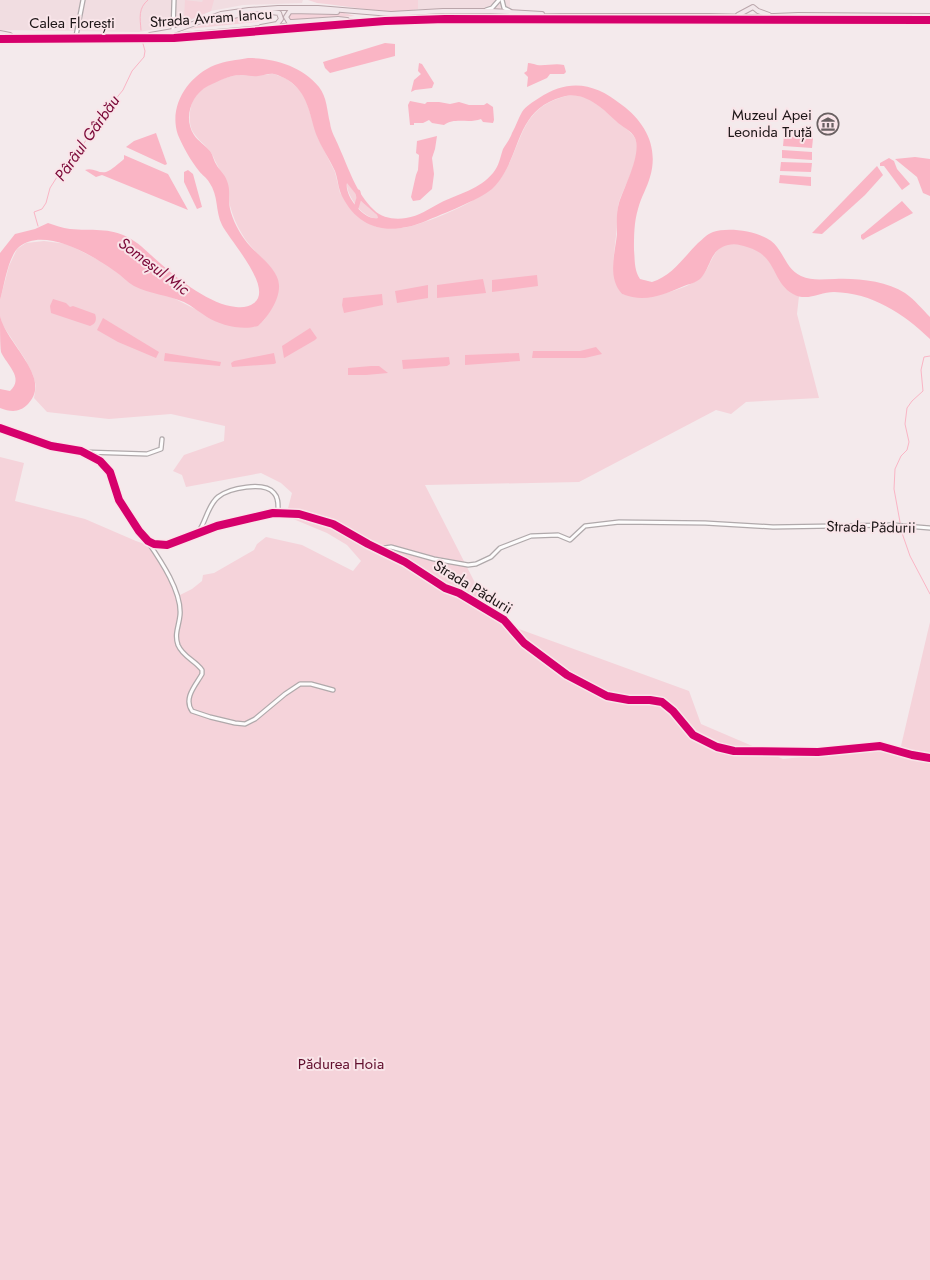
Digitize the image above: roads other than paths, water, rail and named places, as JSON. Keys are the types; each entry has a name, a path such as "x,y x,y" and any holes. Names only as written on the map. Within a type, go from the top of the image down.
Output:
{"main road":[{"name":"Strada Avram Iancu","path":"141,37 173,31 221,14 287,7 391,14 442,11 498,11 563,16"},
{"name":"Strada Avram Iancu","path":"736,16 753,7 770,16"},
{"path":"346,10 336,12 290,11 286,16 289,22 338,18 357,21"},
{"path":"748,11 748,14 753,17 758,11"},
{"path":"202,21 218,20 248,12 279,12 281,19 279,22 254,29"},
{"name":"Strada Avram Iancu","path":"141,37 166,37 357,21 421,18 930,16"},
{"path":"0,33 17,37"},
{"name":"Calea Florești","path":"0,37 141,37"}],"street":[{"path":"76,36 82,0"},
{"path":"173,31 174,0"},
{"path":"482,11 490,9 501,1"},
{"path":"498,11 501,1"},
{"path":"501,1 504,8 515,12"},
{"path":"496,5 498,11"},
{"path":"0,428 51,446 81,451 147,454 161,449 162,439"},
{"path":"81,451 100,461 107,468 112,476 119,500 148,542 170,579 178,598 180,615 176,632 179,646 184,654 202,670 202,674 189,698 192,711 210,717 246,724 300,684 311,684 333,690"},
{"path":"197,533 216,498 238,489 254,486 274,493 278,501 278,512"},
{"name":"Strada Pădurii","path":"148,542 156,545 167,545 197,533 248,518 278,512 299,514 330,522 381,551 405,562 445,588 459,593 504,620 524,642 567,675 608,696 662,702 673,711 693,735 717,747 734,751 818,752 880,746 930,758"},
{"name":"Strada Pădurii","path":"381,551 385,547 394,548 438,560 468,565 476,564 491,557 500,548 531,536 558,535 570,540 582,527 618,522 705,523 773,527 904,525 930,528"}],"water":[{"path":"385,43 395,44 395,56 330,73 325,68 323,62"},
{"path":"248,58 258,58 287,65 304,74 319,87 325,100 332,132 362,196 381,215 397,219 420,214 488,179 497,168 503,149 522,112 539,98 550,92 571,86 582,86 602,92 622,105 637,119 648,136 653,155 649,181 638,209 634,229 635,265 640,279 652,282 666,275 698,243 711,233 720,230 748,232 765,237 772,242 790,267 805,278 871,281 905,293 930,317 930,339 898,313 874,300 848,293 829,292 808,297 793,294 786,289 764,256 747,247 733,244 722,247 714,254 704,274 695,282 654,297 638,298 622,294 617,287 613,273 617,214 619,203 632,170 637,145 631,133 604,110 582,97 562,97 546,104 534,113 526,124 502,177 492,189 478,198 426,221 401,228 389,229 368,223 349,208 342,196 335,171 318,139 304,97 295,85 278,75 272,74 234,76 212,84 197,95 189,114 189,121 194,135 206,146 226,179 232,217 237,227 249,245 275,272 278,278 278,296 266,318 258,326 245,328 218,322 184,302 134,286 95,258 55,241 29,241 15,251 9,264 0,300 0,253 15,234 35,229 48,223 70,229 115,232 138,243 177,277 206,297 216,302 236,307 245,307 254,303 259,296 259,287 255,276 222,225 212,187 187,154 178,135 176,124 178,103 196,76 215,65","holes":["347,183 378,218 367,215 356,206 349,194"]},
{"path":"419,63 422,64 434,83 432,88 411,92 414,80 421,74 418,71"},
{"path":"528,63 564,65 566,72 564,74 550,74 547,78 527,87 528,77 524,73 527,71"},
{"path":"410,101 425,104 427,102 450,104 459,102 469,105 484,105 487,103 493,107 494,120 493,123 483,122 481,119 453,121 444,125 432,123 429,120 410,125 408,105"},
{"path":"156,133 167,164 165,165 126,147 134,141"},
{"path":"437,136 432,158 434,174 432,189 420,200 413,201 411,197 418,170 419,155 416,153 417,141"},
{"path":"784,136 813,138 812,148 783,146"},
{"path":"782,150 812,152 812,160 782,158"},
{"path":"124,155 168,174 188,210 102,175 96,177 85,170 91,169 106,172 124,159"},
{"path":"915,157 930,159 930,196 923,193 917,177 895,159"},
{"path":"889,158 894,161 897,169 910,184 902,190 884,166 880,166 880,163"},
{"path":"781,162 812,163 811,172 780,171"},
{"path":"877,166 883,175 865,195 822,234 812,233"},
{"path":"188,170 193,174 202,207 197,209 184,182 184,172"},
{"path":"780,175 811,177 811,186 779,183"},
{"path":"902,201 913,213 863,240 861,238 861,235"},
{"path":"537,275 538,286 492,292 492,280"},
{"path":"483,279 486,293 437,298 437,285"},
{"path":"428,285 428,298 397,303 395,291"},
{"path":"382,294 383,305 344,313 343,298"},
{"path":"53,299 66,303 70,307 73,306 95,314 95,323 90,326 51,313 50,306"},
{"path":"0,315 3,326 32,372 35,383 34,394 28,404 15,411 0,408 0,389 10,391 16,381 13,371 1,352"},
{"path":"103,318 159,352 156,358 118,342 97,330"},
{"path":"310,328 317,338 284,358 282,346"},
{"path":"596,347 602,354 585,358 532,358 533,351 580,351"},
{"path":"165,353 221,362 220,366 164,361"},
{"path":"274,353 276,363 274,364 232,367 231,363 234,361"},
{"path":"519,353 520,361 465,365 465,355"},
{"path":"449,357 450,364 447,366 403,369 402,360"},
{"path":"379,366 388,373 348,375 348,368"}],"waterway":[{"name":"Pârâul Gârbău","path":"141,30 141,10 148,0"},
{"name":"Pârâul Gârbău","path":"38,226 34,212 42,209 46,203 50,188 57,177 83,145 96,123 123,90 132,71 144,57 145,51 142,40"},
{"name":"Someșul Mic","path":"356,208 359,198 358,192"},
{"path":"930,356 924,357 921,370 923,391 907,408 905,424 909,442 907,450 901,456 895,469 894,489 902,533 910,556 930,594"}],"place":[{"name":"Muzeul Apei Leonida Truță","path":"828,124"}],"park label":[{"name":"Pădurea Hoia","path":"341,1064"}]}
